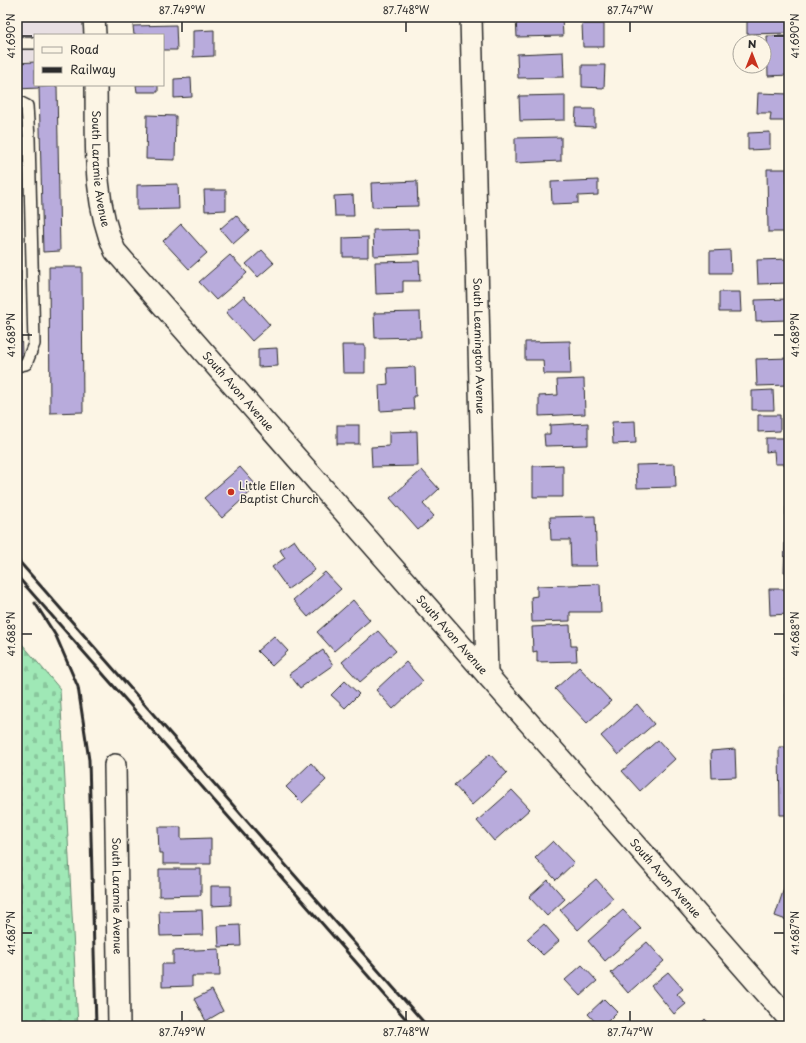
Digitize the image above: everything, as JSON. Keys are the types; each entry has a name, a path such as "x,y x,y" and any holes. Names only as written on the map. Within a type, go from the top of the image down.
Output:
{"street":[{"path":"94,17 95,34"},
{"name":"South Leamington Avenue","path":"471,17 487,675"},
{"name":"South Laramie Avenue","path":"96,86 98,185 106,230 115,251"},
{"name":"South Avon Avenue","path":"115,251 789,1019"},
{"name":"South Laramie Avenue","path":"115,765 119,1026"}],"lane":[{"path":"17,43 34,43"},
{"path":"17,101 27,106 34,344 26,364 17,366"}],"shaded area":[{"path":"17,17 82,17 83,34 34,34 34,61 17,62"}],"green space":[{"path":"17,638 60,689 78,1026 17,1026"}],"building":[{"path":"516,17 562,17 563,36 517,37"},
{"path":"747,17 789,17 789,33 747,34"},
{"path":"582,24 604,24 604,47 583,47"},
{"path":"176,25 177,50 164,50 164,34 134,34 133,26"},
{"path":"214,30 214,56 193,57 193,31"},
{"path":"772,36 789,36 789,75 768,76 768,74 772,74"},
{"path":"563,52 564,77 518,78 517,54"},
{"path":"34,62 34,86 39,86 39,88 17,89 17,63"},
{"path":"582,65 605,65 604,88 582,87"},
{"path":"191,78 192,97 174,98 174,79"},
{"path":"57,86 60,251 43,252 39,87"},
{"path":"136,86 158,86 158,92 137,92"},
{"path":"758,93 789,94 789,121 770,121 771,113 757,113"},
{"path":"565,95 565,120 520,121 519,96"},
{"path":"576,109 595,109 595,127 575,126"},
{"path":"147,115 176,116 175,160 146,159"},
{"path":"770,132 770,149 748,150 748,133"},
{"path":"561,137 561,161 515,163 515,138"},
{"path":"767,169 787,169 787,190 789,190 789,232 768,232"},
{"path":"598,180 598,195 578,196 578,203 552,204 551,182"},
{"path":"417,181 418,206 372,207 371,183"},
{"path":"178,184 179,209 137,210 137,185"},
{"path":"204,190 226,190 226,210 205,211"},
{"path":"353,195 354,216 335,216 334,196"},
{"path":"17,215 19,215 19,249 17,249"},
{"path":"236,215 249,230 233,244 220,229"},
{"path":"181,224 207,253 189,269 163,241"},
{"path":"419,229 420,254 374,256 373,230"},
{"path":"368,237 368,257 343,257 343,238"},
{"path":"262,250 274,263 258,277 246,264"},
{"path":"730,250 731,273 710,273 710,251"},
{"path":"230,255 247,273 216,300 199,282"},
{"path":"789,259 789,283 758,284 757,260"},
{"path":"419,261 420,281 403,281 403,293 376,294 375,262"},
{"path":"49,267 82,267 83,412 50,413"},
{"path":"21,270 21,305 17,305 17,271"},
{"path":"719,292 740,292 741,312 719,312"},
{"path":"244,296 270,325 252,341 226,312"},
{"path":"789,299 789,320 756,321 755,300"},
{"path":"420,312 421,337 375,338 374,313"},
{"path":"17,324 21,324 22,357 17,357"},
{"path":"570,341 571,374 544,374 543,360 525,360 525,342"},
{"path":"342,345 365,345 365,373 343,373"},
{"path":"277,348 278,366 258,367 258,349"},
{"path":"789,358 789,385 757,386 756,359"},
{"path":"415,367 416,396 413,396 414,409 380,411 379,385 388,384 387,368"},
{"path":"584,379 585,414 539,416 539,396 558,395 557,380"},
{"path":"773,390 774,410 752,410 752,391"},
{"path":"758,415 780,415 780,431 758,432"},
{"path":"635,421 636,443 613,444 612,422"},
{"path":"588,423 588,445 545,446 544,434 550,434 550,425"},
{"path":"337,425 359,425 359,444 337,444"},
{"path":"417,431 418,466 372,467 371,447 389,446 389,432"},
{"path":"766,438 789,438 789,464 775,464 774,451 766,452"},
{"path":"675,464 676,487 637,488 636,465"},
{"path":"563,465 563,497 533,497 533,466"},
{"name":"Little Ellen Baptist Church","path":"240,467 257,486 222,518 204,498"},
{"path":"422,470 439,489 423,504 434,516 418,530 390,498"},
{"path":"786,507 789,508 789,572 784,572"},
{"path":"595,516 597,566 571,566 570,540 551,540 550,517"},
{"path":"294,540 315,570 288,589 272,567 285,558 280,550"},
{"path":"325,572 341,589 308,617 293,600"},
{"path":"600,584 601,612 570,612 570,621 532,622 531,597 537,596 537,586"},
{"path":"769,589 789,589 789,614 770,615"},
{"path":"353,600 370,620 334,651 317,632"},
{"path":"570,625 571,646 576,646 577,661 537,662 537,651 533,652 532,627"},
{"path":"378,631 396,651 360,682 342,662"},
{"path":"274,636 288,651 272,666 257,651"},
{"path":"323,650 333,665 300,688 289,674"},
{"path":"406,662 423,681 393,709 376,690"},
{"path":"785,665 789,665 789,729 787,729"},
{"path":"579,667 611,701 587,723 555,689"},
{"path":"345,681 359,694 345,708 331,695"},
{"path":"637,704 654,724 618,755 601,736"},
{"path":"658,740 675,759 640,791 622,771"},
{"path":"779,747 789,747 789,815 780,815"},
{"path":"735,749 736,777 712,778 711,751"},
{"path":"490,754 507,773 472,805 454,785"},
{"path":"311,763 326,780 302,803 286,787"},
{"path":"512,790 530,809 494,841 477,821"},
{"path":"158,827 181,827 181,839 211,838 211,864 163,864 163,853 159,853"},
{"path":"553,841 574,863 556,880 535,858"},
{"path":"159,869 201,869 201,895 159,896"},
{"path":"789,873 789,921 775,916"},
{"path":"596,879 613,898 578,930 560,910"},
{"path":"548,880 565,899 547,916 529,897"},
{"path":"211,886 231,886 231,905 211,906"},
{"path":"202,910 203,935 160,936 159,911"},
{"path":"623,910 641,929 605,961 588,941"},
{"path":"544,924 559,941 543,955 527,939"},
{"path":"240,925 241,946 219,947 218,926"},
{"path":"647,942 664,961 628,993 611,973"},
{"path":"219,949 220,976 192,976 192,986 162,987 162,964 173,964 173,951"},
{"path":"582,965 597,981 580,996 565,980"},
{"path":"668,972 683,989 677,994 686,1004 674,1014 651,986"},
{"path":"212,990 223,1011 206,1021 194,999"},
{"path":"604,999 617,1012 603,1026 599,1026 588,1014"},
{"path":"705,1019 712,1026 698,1026"},
{"path":"192,1021 195,1026 184,1026"}],"railway":[{"path":"17,559 427,1026"},
{"path":"17,576 412,1026"},
{"path":"35,603 56,636 78,687 89,760 96,1026"}],"place":[{"name":"Little Ellen Baptist Church","path":"231,492"}]}
